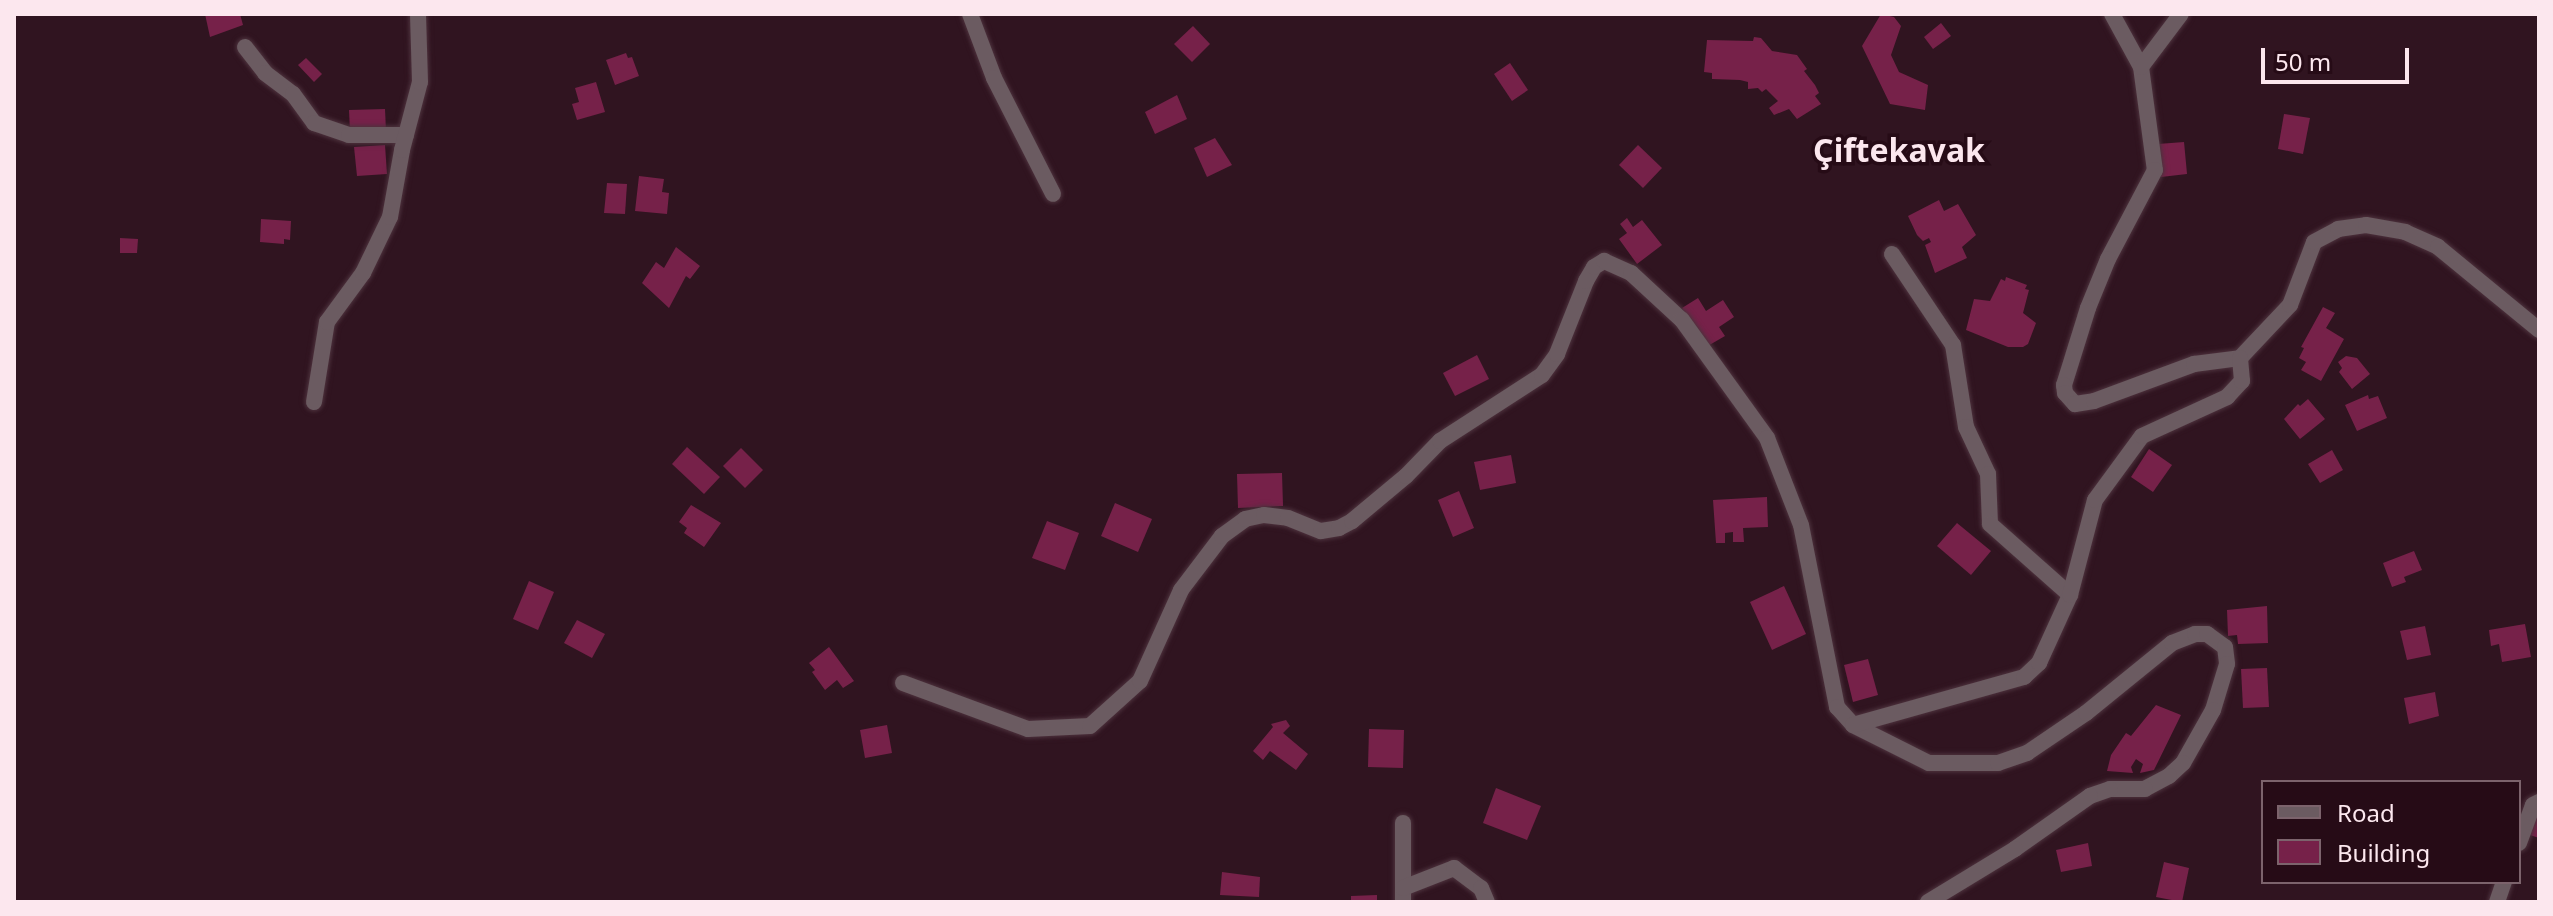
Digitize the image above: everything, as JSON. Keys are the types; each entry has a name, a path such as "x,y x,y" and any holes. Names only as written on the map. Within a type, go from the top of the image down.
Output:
{"street":[{"path":"314,402 327,322 363,273 390,217 420,82 418,14"},
{"path":"970,14 994,78 1053,194"},
{"path":"2112,14 2141,67 2155,170 2108,259 2076,347 2064,385 2065,393 2075,404 2094,401 2194,364 2240,358 2290,305 2314,242 2338,229 2366,225 2405,232 2438,247 2539,330"},
{"path":"2141,67 2181,14"},
{"path":"245,47 265,73 293,94 314,123 349,135 406,135"},
{"path":"1892,254 1953,345 1966,427 1988,474 1990,524 2070,595"},
{"path":"903,683 1028,729 1090,726 1140,681 1181,590 1222,536 1245,519 1264,515 1288,518 1321,531 1339,528 1352,521 1406,476 1440,441 1542,375 1557,354 1586,281 1594,267 1604,261 1631,273 1682,320 1767,438 1801,525 1837,707 1853,725 1929,763 1998,763 2027,753 2086,713 2142,664 2172,643 2195,634 2207,634 2225,647 2227,664 2213,710 2183,763 2169,776 2145,789 2110,789 2090,796 2015,849 1928,902"},
{"path":"1853,725 2024,677 2039,663 2070,595 2095,500 2142,436 2227,397 2242,381 2240,358"},
{"path":"2521,838 2533,805 2539,802"},
{"path":"1403,823 1403,895 1454,868 1481,888 1487,902"}],"building":[{"path":"205,14 240,14 243,25 210,37"},
{"path":"1881,14 1894,17 1901,26 1891,55 1899,72 1928,85 1925,110 1890,104 1862,46"},
{"path":"1941,23 1951,36 1933,49 1924,37"},
{"path":"1193,26 1210,44 1192,62 1174,44"},
{"path":"1754,37 1761,38 1772,51 1797,55 1819,93 1815,96 1821,104 1797,119 1789,109 1774,115 1769,108 1778,101 1766,89 1762,92 1758,88 1748,89 1748,82 1712,79 1712,73 1704,72 1707,40 1753,41"},
{"path":"626,53 628,58 632,57 639,76 615,85 606,60"},
{"path":"306,58 322,74 314,82 298,65"},
{"path":"1510,63 1528,90 1512,101 1494,74"},
{"path":"596,82 605,112 577,120 572,104 579,102 575,88"},
{"path":"1177,95 1187,119 1155,134 1145,112"},
{"path":"385,109 386,131 350,132 349,110"},
{"path":"2284,114 2310,118 2303,154 2278,149"},
{"path":"1215,138 1232,165 1207,177 1194,148"},
{"path":"2184,142 2187,174 2161,177 2158,144"},
{"path":"385,145 387,174 357,176 354,147"},
{"path":"1638,145 1662,168 1643,188 1619,165"},
{"path":"639,176 664,179 662,192 669,193 667,214 635,211"},
{"path":"607,183 627,184 625,214 604,213"},
{"path":"1939,200 1944,211 1958,204 1976,235 1962,247 1967,258 1935,273 1925,245 1931,242 1929,238 1923,241 1917,235 1908,216"},
{"path":"1627,218 1633,227 1642,220 1662,245 1637,264 1619,239 1627,233 1620,224"},
{"path":"261,219 291,221 290,240 284,239 284,244 260,242"},
{"path":"120,238 138,239 137,253 120,253"},
{"path":"676,247 700,266 690,279 686,276 669,308 642,283 656,262 664,268"},
{"path":"2006,277 2027,285 2025,289 2029,290 2023,313 2036,323 2028,344 2023,347 2008,347 1966,330 1974,299 1990,301 2001,279 2005,281"},
{"path":"1698,298 1706,311 1723,300 1734,317 1719,327 1725,336 1706,347 1682,308"},
{"path":"2323,307 2335,313 2326,328 2344,339 2321,381 2301,370 2306,362 2299,358 2304,348 2301,347"},
{"path":"1477,355 1489,379 1455,396 1443,373"},
{"path":"2346,356 2357,358 2370,374 2352,389 2339,372 2342,368 2338,362"},
{"path":"2368,395 2369,399 2378,396 2387,418 2357,431 2345,405"},
{"path":"2308,399 2325,419 2300,439 2284,419 2298,404 2300,406"},
{"path":"687,447 720,477 704,494 672,464"},
{"path":"741,448 763,470 745,488 723,466"},
{"path":"2149,449 2172,465 2153,492 2131,477"},
{"path":"2332,450 2343,470 2320,483 2308,464"},
{"path":"1511,455 1516,483 1480,490 1474,462"},
{"path":"1282,473 1283,506 1238,508 1237,474"},
{"path":"1459,491 1474,528 1453,537 1438,500"},
{"path":"1767,497 1768,527 1743,528 1744,542 1733,542 1733,532 1725,533 1725,543 1716,543 1713,500"},
{"path":"1115,503 1152,519 1138,552 1101,536"},
{"path":"691,505 721,523 704,547 684,533 687,528 679,522"},
{"path":"1047,521 1079,533 1065,570 1032,558"},
{"path":"1957,523 1991,551 1971,575 1937,546"},
{"path":"2414,551 2422,570 2404,577 2406,582 2392,587 2383,563"},
{"path":"529,581 554,592 538,630 513,619"},
{"path":"1784,586 1806,634 1772,650 1750,602"},
{"path":"2267,606 2268,643 2238,644 2237,635 2228,636 2227,610"},
{"path":"577,620 605,634 592,658 564,643"},
{"path":"2525,624 2531,657 2502,662 2499,644 2491,646 2489,630"},
{"path":"2425,626 2431,655 2407,660 2400,631"},
{"path":"829,647 854,681 843,688 837,680 825,690 812,672 815,670 809,663"},
{"path":"1868,659 1878,695 1853,702 1844,665"},
{"path":"2267,668 2269,707 2243,708 2241,669"},
{"path":"2435,692 2439,716 2409,724 2404,698"},
{"path":"2156,705 2181,715 2154,770 2140,773 2143,764 2136,759 2131,767 2133,773 2107,771 2111,755 2126,733 2131,736"},
{"path":"1286,720 1290,726 1283,733 1308,754 1296,770 1270,751 1263,760 1253,751 1273,727 1271,724"},
{"path":"887,725 892,753 865,758 860,730"},
{"path":"1369,729 1404,730 1403,768 1368,767"},
{"path":"1496,788 1541,806 1527,840 1483,823"},
{"path":"2539,801 2539,838 2530,835"},
{"path":"2088,843 2092,866 2061,872 2056,850"},
{"path":"2164,862 2189,868 2182,902 2156,897"},
{"path":"1222,872 1260,877 1259,897 1220,895"},
{"path":"1377,895 1377,902 1351,902 1351,896"}],"district":[{"name":"Çiftekavak","path":"1899,150"}]}
